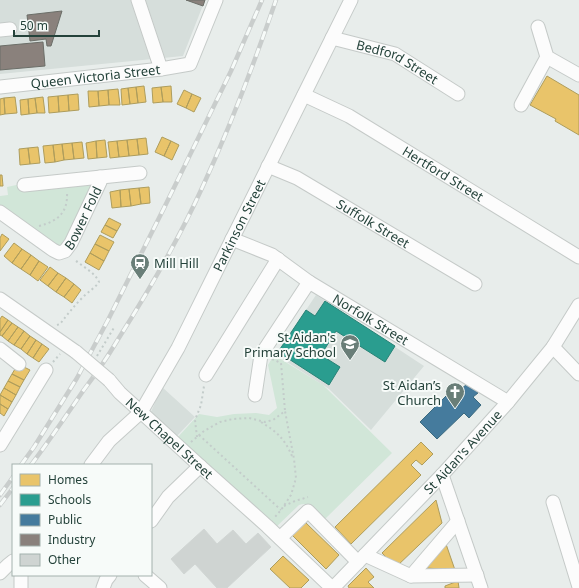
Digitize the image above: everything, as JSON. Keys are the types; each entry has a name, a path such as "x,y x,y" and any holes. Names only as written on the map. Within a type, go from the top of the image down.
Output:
{"street":[{"path":"138,0 161,69"},
{"name":"Queen Victoria Street","path":"0,87 161,69 190,64 216,0"},
{"name":"Parkinson Street","path":"92,464 108,441 141,412 178,348 351,0"},
{"path":"538,28 547,57 579,75"},
{"name":"Bedford Street","path":"332,38 395,54 458,94"},
{"path":"521,105 547,57"},
{"name":"Hertford Street","path":"304,95 349,116 579,258"},
{"name":"Suffolk Street","path":"268,166 297,178 476,284"},
{"name":"Bower Fold","path":"24,185 140,173"},
{"name":"Bower Fold","path":"0,212 52,250 59,253 65,251 71,242 100,182 100,177"},
{"name":"Norfolk Street","path":"232,239 272,255 309,282 508,402"},
{"path":"206,375 278,259"},
{"path":"255,395 261,355 309,282"},
{"name":"New Chapel Street","path":"0,299 71,349 109,380 120,393 280,538 327,586"},
{"name":"St Aidan's Avenue","path":"327,586 361,559 442,475 508,402 553,347 579,305"},
{"path":"553,347 579,374"},
{"path":"0,350 19,364"},
{"path":"0,445 46,370"},
{"path":"152,520 168,497 200,466"},
{"path":"442,475 481,588"},
{"path":"553,502 579,587"},
{"path":"280,538 308,511 361,559 411,576 477,575"},
{"path":"411,576 458,521"},
{"path":"0,574 12,562"},
{"path":"21,576 21,588"},
{"path":"103,588 109,576"},
{"path":"146,576 160,588"}],"path":[{"path":"28,233 31,229 49,223 60,217 64,212 67,195 66,180"},
{"path":"45,330 60,324 76,304 99,282 96,276 65,251"},
{"path":"97,356 115,326"},
{"path":"46,370 71,349"},
{"path":"261,355 281,363 285,411 296,478 291,495 281,510 267,526"},
{"path":"206,375 201,406 195,420 198,436 281,510"},
{"path":"183,450 204,431 220,422 249,418 265,422 273,420 285,411"},
{"path":"259,421 280,436 294,459"},
{"path":"283,506 308,497"}],"shaded area":[{"path":"0,0 205,0 183,56 0,74"},
{"name":"St Aidan's Primary School","path":"316,295 424,366 371,430 329,389 276,355"},
{"path":"162,387 195,417 176,437 150,414"}],"green space":[{"path":"21,184 90,184 92,187 65,246 55,248 0,205 0,196 8,195 7,187"},
{"path":"274,355 323,385 392,453 324,520 311,506 303,504 299,505 273,530 177,438 199,414 217,417 234,414 256,413 269,415 277,408 268,365"}],"building: Homes":[{"path":"547,76 579,95 579,135 555,121 556,119 530,105"},
{"path":"144,86 146,102 138,103 136,87"},
{"path":"171,86 172,102 163,102 161,87"},
{"path":"136,87 138,103 130,104 128,88"},
{"path":"161,87 163,102 153,103 152,88"},
{"path":"128,88 130,104 122,105 121,89"},
{"path":"118,89 120,105 109,105 108,90"},
{"path":"108,90 109,105 99,106 98,91"},
{"path":"184,90 192,94 186,108 177,104"},
{"path":"88,91 98,91 99,106 89,107"},
{"path":"78,94 79,110 69,111 68,95"},
{"path":"192,94 201,98 194,112 186,108"},
{"path":"68,95 69,111 59,112 58,96"},
{"path":"58,96 59,112 49,113 48,97"},
{"path":"15,97 17,113 5,114 4,98"},
{"path":"43,97 45,113 37,113 35,98"},
{"path":"4,98 5,114 0,115 0,99"},
{"path":"35,98 37,113 29,114 28,99"},
{"path":"28,99 29,114 21,115 20,100"},
{"path":"162,137 171,141 164,156 155,152"},
{"path":"146,138 148,154 139,155 137,139"},
{"path":"137,139 139,155 129,156 127,140"},
{"path":"105,140 107,157 97,158 96,141"},
{"path":"127,140 129,156 119,157 117,141"},
{"path":"96,141 97,158 88,159 86,143"},
{"path":"117,141 119,157 110,158 108,142"},
{"path":"171,141 179,145 172,160 164,156"},
{"path":"82,142 84,158 74,159 72,143"},
{"path":"72,143 74,159 64,160 62,144"},
{"path":"62,144 64,160 55,162 53,145"},
{"path":"53,145 55,162 45,163 43,146"},
{"path":"38,147 40,163 30,164 28,148"},
{"path":"28,148 30,164 20,165 19,149"},
{"path":"0,175 2,175 3,186 0,186"},
{"path":"149,187 150,203 141,204 139,188"},
{"path":"139,188 141,204 131,206 129,189"},
{"path":"129,189 131,206 121,207 120,190"},
{"path":"120,190 121,207 112,208 110,192"},
{"path":"109,218 121,224 117,231 105,225"},
{"path":"105,225 117,231 113,238 101,232"},
{"path":"2,234 9,239 0,251 0,238"},
{"path":"100,235 114,242 109,251 95,244"},
{"path":"14,243 22,249 12,263 4,256"},
{"path":"95,244 109,251 104,261 90,253"},
{"path":"22,249 31,255 21,269 12,263"},
{"path":"90,253 104,261 99,270 85,262"},
{"path":"31,255 39,261 30,275 21,269"},
{"path":"39,261 48,267 38,281 30,275"},
{"path":"50,267 58,273 48,286 40,280"},
{"path":"58,273 66,278 56,292 48,286"},
{"path":"66,278 74,284 64,297 56,292"},
{"path":"74,284 81,290 72,303 64,297"},
{"path":"2,316 8,320 0,332 0,319"},
{"path":"8,320 12,323 2,336 0,335 0,332"},
{"path":"12,323 18,327 8,341 2,336"},
{"path":"18,327 24,331 14,345 8,341"},
{"path":"24,331 30,336 21,349 14,345"},
{"path":"30,336 36,340 27,354 21,349"},
{"path":"36,340 42,344 33,358 27,354"},
{"path":"42,344 49,349 39,362 33,358"},
{"path":"18,364 30,370 24,380 12,374"},
{"path":"12,374 24,380 20,387 8,381"},
{"path":"8,381 20,387 16,395 4,388"},
{"path":"4,388 16,395 12,402 0,395"},
{"path":"0,395 12,402 8,409 0,404"},
{"path":"0,404 8,409 4,416 0,413"},
{"path":"421,442 433,454 422,465 416,460 411,465 421,475 351,544 335,527"},
{"path":"436,500 442,523 396,567 382,553"},
{"path":"305,522 339,555 326,569 292,535"},
{"path":"446,544 455,570 426,568"},
{"path":"283,556 309,580 301,588 290,588 270,569"},
{"path":"366,568 374,577 368,582 374,588 349,588 348,586"},
{"path":"458,581 459,588 445,588 445,586"}],"building: Schools":[{"path":"325,301 395,346 385,362 336,331 321,355 340,367 329,385 278,352 306,310 315,316"}],"building: Public":[{"name":"St Aidan’s Church","path":"468,383 478,393 473,397 481,405 469,418 464,413 437,439 420,422 454,388 458,392"}],"building: Industry":[{"path":"186,0 205,0 203,6"},
{"path":"62,11 51,46 47,46 46,39 30,41 27,15"},
{"path":"43,42 45,66 0,70 0,46"}],"building: Other":[{"path":"204,529 217,544 233,530 246,544 258,533 271,547 227,588 217,588 195,564 184,574 171,559"}],"railway":[{"path":"22,464 77,378 108,320 231,71 262,0"},
{"path":"32,464 109,354 173,247 193,208 232,119 276,0"},
{"path":"0,495 12,478"},
{"path":"0,505 12,489"}],"place":[{"name":"Mill Hill","path":"140,280"},
{"name":"St Aidan's Primary School","path":"350,361"},
{"name":"St Aidan’s Church","path":"455,409"}]}
